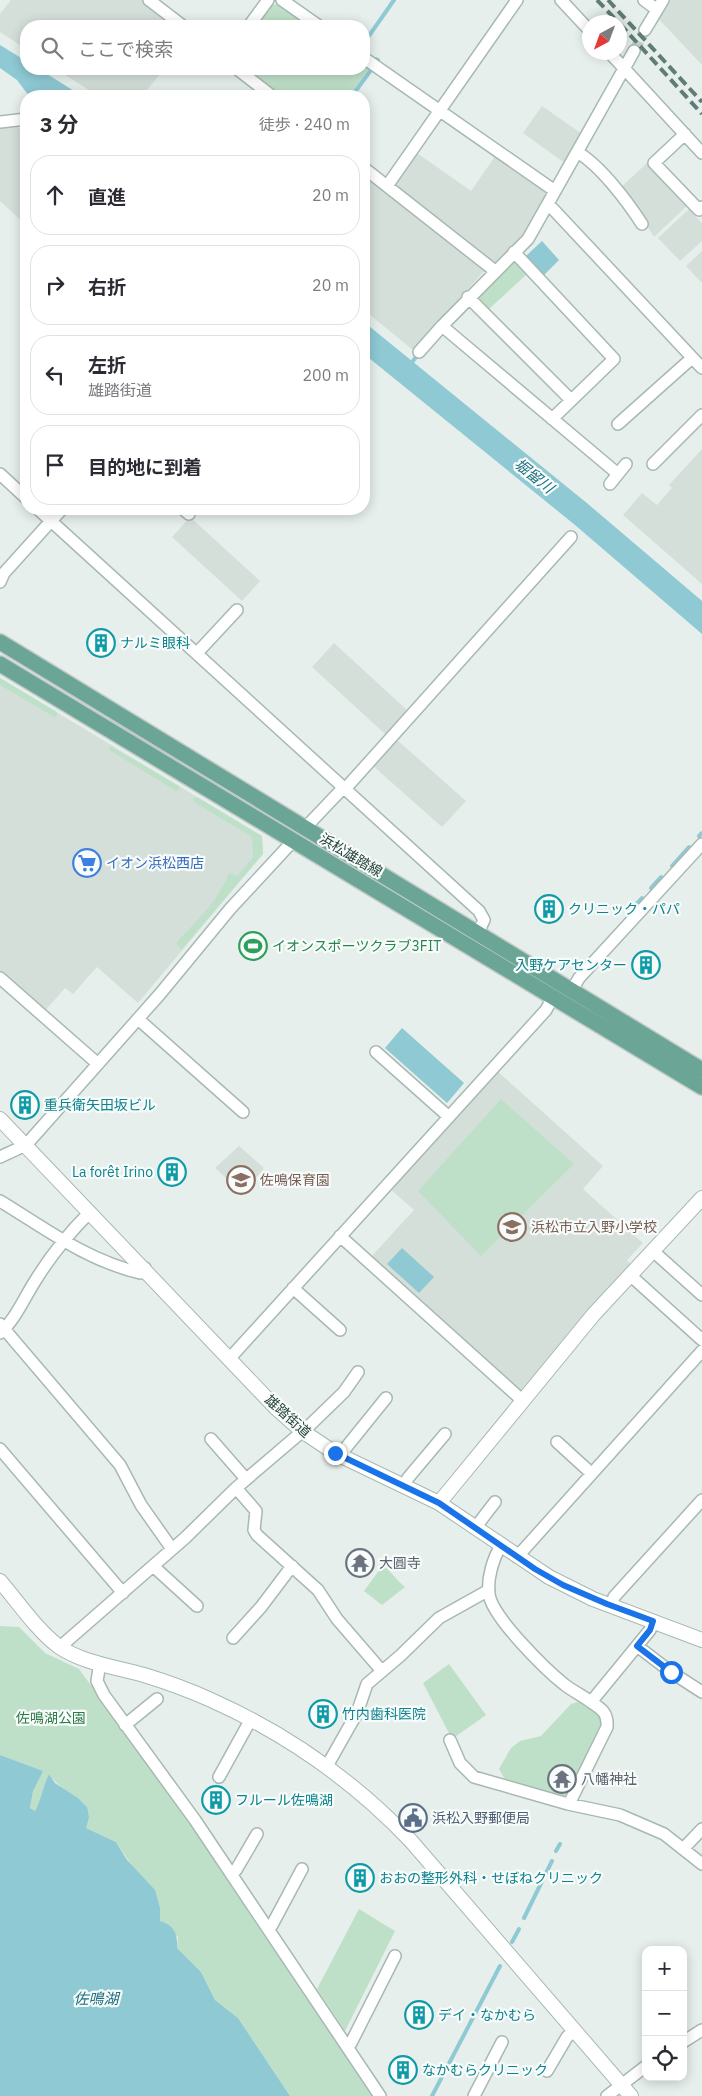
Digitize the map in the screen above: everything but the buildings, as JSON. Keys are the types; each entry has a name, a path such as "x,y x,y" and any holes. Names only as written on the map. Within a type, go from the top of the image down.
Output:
{"main road":[{"name":"浜松雄踏線","path":"0,642 702,1070"},
{"name":"浜松雄踏線","path":"0,664 702,1087"}],"street":[{"path":"149,0 174,20"},
{"path":"253,20 268,0"},
{"path":"282,0 310,20"},
{"path":"387,186 518,0"},
{"path":"561,0 582,22"},
{"path":"644,0 659,5 645,30"},
{"path":"419,352 468,297 528,239 634,51"},
{"path":"617,60 702,153"},
{"path":"370,62 555,192"},
{"path":"245,75 264,90"},
{"path":"0,122 20,120"},
{"path":"685,134 654,163 699,210 702,207"},
{"path":"578,152 616,190 642,224"},
{"path":"370,173 495,271"},
{"path":"547,206 556,213 702,368"},
{"path":"514,252 614,360 552,419"},
{"path":"468,297 571,400"},
{"path":"442,326 618,474"},
{"path":"618,424 692,358"},
{"path":"654,464 702,415"},
{"path":"610,484 626,464"},
{"path":"0,474 20,492"},
{"path":"44,515 483,914 484,920 478,932"},
{"path":"0,582 4,573 56,515"},
{"path":"0,1157 26,1145 138,1019 230,910 344,788 571,537"},
{"path":"197,653 237,610"},
{"path":"572,990 579,978 702,844"},
{"path":"0,978 98,1064"},
{"path":"230,1358 546,1010 553,997"},
{"path":"138,1019 242,1112"},
{"path":"376,1052 449,1117"},
{"name":"雄踏街道","path":"0,1119 145,1268 276,1408 302,1431 340,1455 439,1503 516,1557 563,1585 611,1606 702,1640"},
{"path":"439,1503 594,1314 702,1198"},
{"path":"0,1201 63,1242 119,1268 140,1273 145,1268"},
{"path":"90,1212 63,1242 1,1329 120,1465 145,1511 172,1550"},
{"path":"340,1236 523,1401"},
{"path":"653,1251 702,1296"},
{"path":"630,1275 702,1340"},
{"path":"293,1288 340,1330"},
{"path":"516,1557 702,1351"},
{"path":"60,1647 172,1550 236,1488 302,1431 344,1392 358,1372"},
{"path":"340,1455 386,1398"},
{"path":"404,1486 408,1478 445,1434"},
{"path":"211,1439 246,1479"},
{"path":"556,1442 591,1473"},
{"path":"0,1450 123,1593"},
{"path":"236,1488 256,1511 254,1530 257,1535 318,1590 337,1619 381,1670"},
{"path":"611,1606 614,1597 702,1500"},
{"path":"475,1528 495,1502"},
{"path":"501,1546 495,1556 489,1590 491,1603 528,1650 566,1686 605,1711 608,1719 606,1727 569,1804"},
{"path":"153,1566 197,1606"},
{"path":"233,1638 261,1607 292,1566"},
{"path":"0,1581 43,1631 60,1647 100,1663 178,1687 251,1719 327,1766 400,1830 631,2096"},
{"path":"327,1766 357,1713 362,1691 381,1670 400,1656 439,1618 489,1590"},
{"path":"591,1702 650,1630 653,1621"},
{"path":"637,1646 671,1672 702,1692"},
{"path":"100,1663 99,1688 195,1820 380,2096"},
{"path":"126,1725 157,1699"},
{"path":"219,1777 251,1719"},
{"path":"450,1740 460,1762 474,1776 569,1804 620,1815 664,1834 702,1864"},
{"path":"683,1849 702,1830"},
{"path":"231,1873 236,1870 257,1834"},
{"path":"268,1928 272,1925 302,1869"},
{"path":"347,2046 351,2043 395,1956"},
{"path":"687,2039 702,2030"},
{"path":"547,2071 567,2037 574,2031"},
{"path":"474,2096 502,2042"},
{"path":"607,2096 642,2069"}],"shaded area":[{"path":"11,0 143,0 169,20 20,20 20,45 0,32 0,14"},
{"path":"669,0 702,0 702,65 657,17"},
{"path":"65,75 159,75 147,90 89,90"},
{"path":"542,106 582,134 566,164 523,133"},
{"path":"17,126 20,129 20,219 0,201 0,128"},
{"path":"417,153 471,191 496,155 547,191 548,195 524,236 496,264 394,185"},
{"path":"648,162 688,205 654,237 638,211 620,188"},
{"path":"370,177 487,268 413,350 370,315"},
{"path":"689,209 702,223 702,241 680,261 658,238"},
{"path":"702,251 702,283 686,266"},
{"path":"702,449 702,584 623,515 642,493 657,505 672,488 669,485"},
{"path":"190,517 260,581 242,601 172,537"},
{"path":"334,643 407,710 385,734 312,667"},
{"path":"0,678 262,836 263,854 138,1003 97,967 73,994 65,988 44,1012 0,974"},
{"path":"396,739 466,801 442,827 372,765"},
{"name":"浜松市立入野小学校","path":"496,1070 603,1166 583,1189 643,1243 627,1260 631,1264 575,1325 520,1393 370,1258 414,1210 389,1188"},
{"name":"佐鳴保育園","path":"239,1146 264,1168 243,1193 215,1168"}],"green space":[{"path":"279,4 302,20 261,20 271,5"},
{"path":"251,75 364,75 354,90 270,90"},
{"path":"512,261 527,274 489,309 478,299 478,295"},
{"path":"0,678 57,712 57,716 54,717 0,685"},
{"path":"110,746 179,786 179,790 176,791 109,750"},
{"path":"197,797 262,836 263,854 182,949 177,945 177,942 213,901 229,873 237,876 253,857 252,837 194,802 193,798"},
{"path":"501,1099 574,1164 481,1256 418,1191"},
{"path":"383,1565 405,1587 382,1605 364,1591"},
{"name":"佐鳴湖公園","path":"0,1626 19,1627 45,1653 79,1669 191,1822 301,1989 303,1989 375,2096 290,2096 238,2018 215,2000 201,1972 177,1948 178,1937 160,1921 160,1908 116,1842 86,1828 87,1807 57,1784 49,1774 35,1811 30,1808 33,1791 42,1771 0,1755"},
{"path":"449,1664 486,1715 452,1739 423,1683"},
{"path":"580,1701 602,1713 603,1726 569,1793 562,1799 507,1783 499,1769 511,1748 520,1741 541,1736 571,1704"},
{"path":"359,1909 395,1931 345,2031 317,1989"}],"water":[{"path":"0,45 20,57 20,75 49,75 72,90 24,90 17,80 0,68"},
{"path":"542,241 559,260 544,275 526,256"},
{"name":"堀留川","path":"370,327 588,504 702,601 702,634 575,525 370,359"},
{"path":"402,1028 464,1083 447,1103 385,1048"},
{"path":"402,1248 434,1277 419,1293 387,1264"},
{"name":"佐鳴湖","path":"0,1755 43,1771 33,1791 30,1808 35,1811 49,1774 55,1783 78,1798 87,1807 89,1817 86,1828 116,1842 127,1860 155,1890 160,1908 160,1921 169,1925 176,1934 177,1948 201,1972 215,2000 238,2018 290,2096 0,2096"}],"waterway":[{"path":"370,34 394,0"},
{"path":"356,90 367,75"},
{"path":"410,365 416,357"},
{"path":"699,836 702,833"},
{"path":"672,866 689,847"},
{"path":"651,888 661,877"},
{"path":"633,908 642,898"},
{"path":"556,1851 560,1844"},
{"path":"524,1918 552,1861"},
{"path":"512,1942 519,1929"},
{"path":"432,2096 500,1966"}],"tunnel":[{"path":"634,51 645,30"}],"railway":[{"path":"597,0 611,15"},
{"path":"608,0 702,102"},
{"path":"627,32 702,114"}],"place":[{"name":"ナルミ眼科","path":"101,643"},
{"name":"イオン浜松西店","path":"87,863"},
{"name":"クリニック・パパ","path":"549,909"},
{"name":"イオンスポーツクラブ3FIT","path":"253,946"},
{"name":"入野ケアセンター","path":"646,965"},
{"name":"重兵衛矢田坂ビル","path":"25,1105"},
{"name":"La forêt Irino","path":"172,1172"},
{"name":"佐鳴保育園","path":"241,1180"},
{"name":"浜松市立入野小学校","path":"512,1227"},
{"name":"大圓寺","path":"360,1563"},
{"name":"竹内歯科医院","path":"323,1714"},
{"name":"八幡神社","path":"562,1779"},
{"name":"フルール佐鳴湖","path":"216,1800"},
{"name":"浜松入野郵便局","path":"413,1818"},
{"name":"おおの整形外科・せぼねクリニック","path":"360,1878"},
{"name":"デイ・なかむら","path":"419,2015"},
{"name":"なかむらクリニック","path":"403,2070"}],"route":[{"path":"335,1453 439,1503 535,1569 563,1585 593,1599 653,1621 650,1630 637,1646 671,1672"}]}
